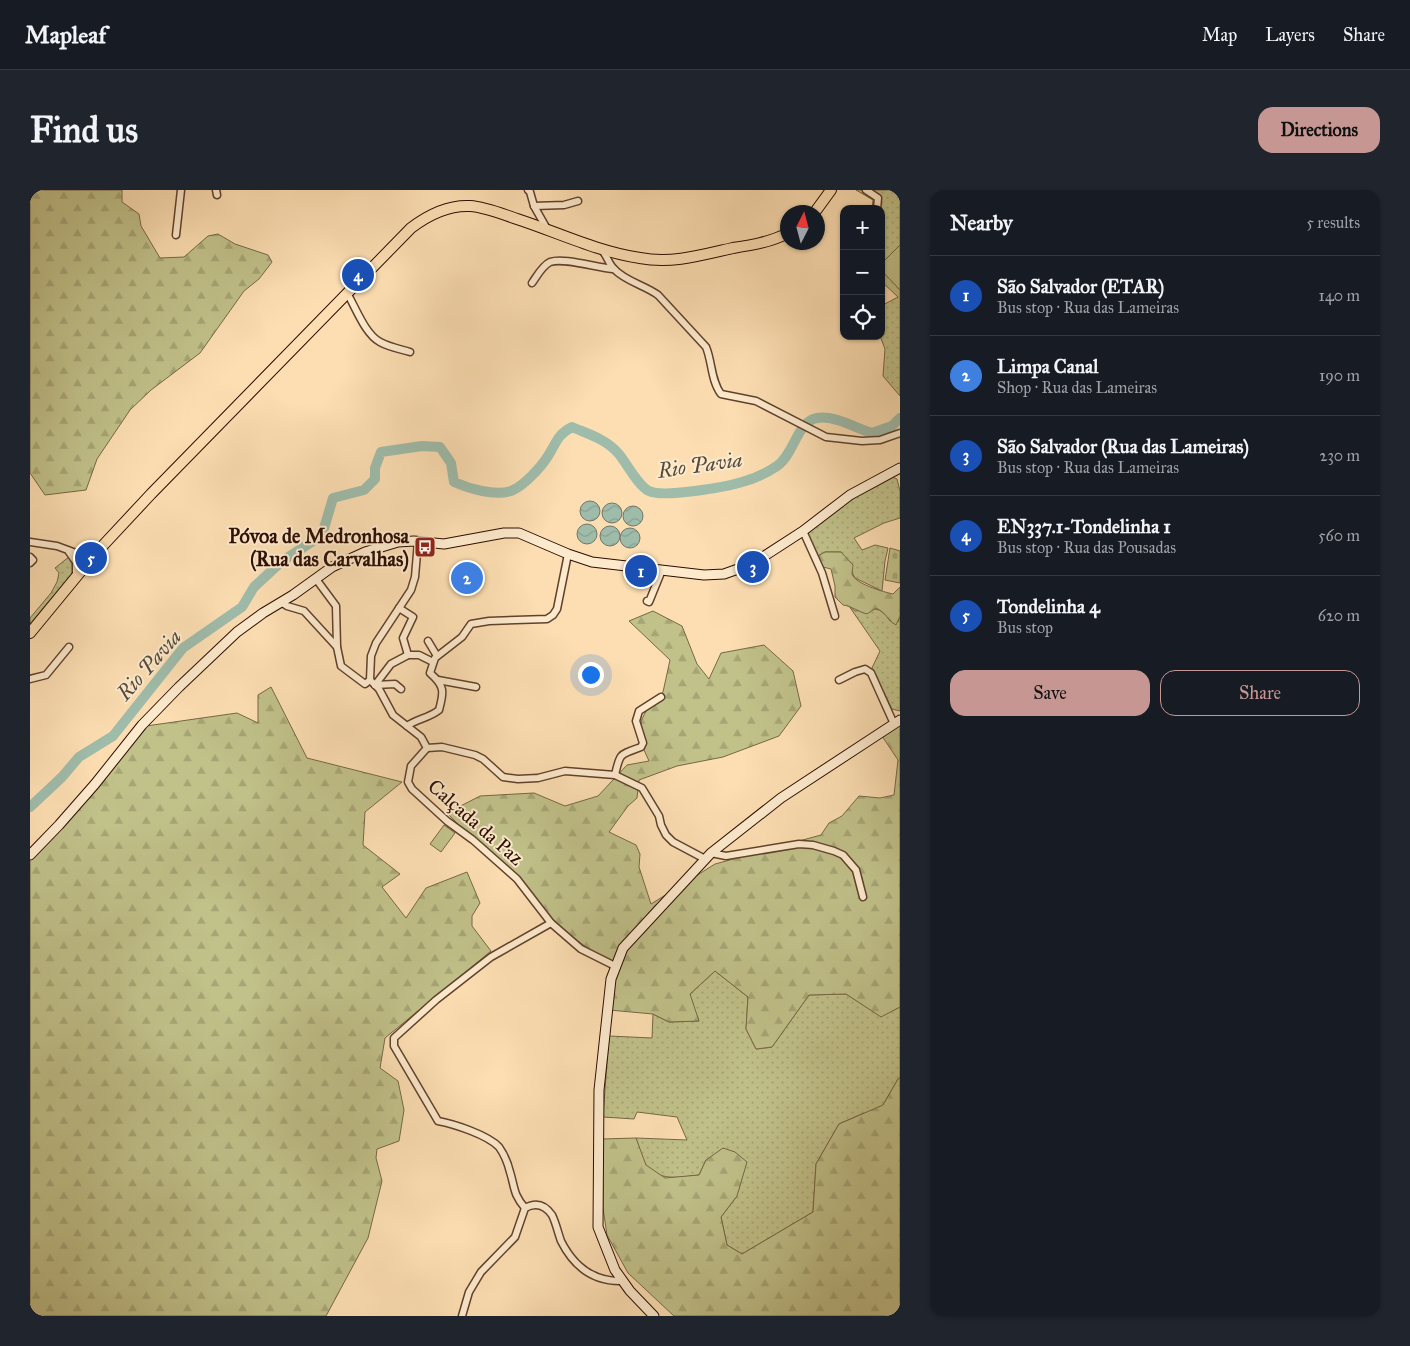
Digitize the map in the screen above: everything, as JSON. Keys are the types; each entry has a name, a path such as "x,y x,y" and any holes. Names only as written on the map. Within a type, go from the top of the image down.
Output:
{"main road":[{"path":"820,205 831,190"},
{"path":"30,633 76,576 81,560 95,554 347,293 411,228 426,217 457,207 482,208 600,248 624,255 657,260 685,259 768,241 780,236"}],"street":[{"path":"176,235 181,190"},
{"path":"528,190 534,206 547,229"},
{"path":"866,190 878,198 877,205"},
{"path":"534,206 564,205 578,201"},
{"path":"600,248 606,254 612,266 625,277 658,295 706,347 710,356 717,389 721,394 756,401 826,437 862,442 880,440 900,433"},
{"path":"612,266 614,252"},
{"path":"532,283 549,262 565,260 599,268 612,266 624,255"},
{"path":"347,293 358,316 378,341 410,352"},
{"path":"30,855 59,826 142,725 179,687 240,630 332,567 365,552 398,542 418,541 444,544 504,533 519,533 592,562 704,575 724,574 752,564 866,485 900,470"},
{"path":"802,531 822,572 835,616"},
{"path":"316,579 336,606 337,647 341,666 365,684 370,680 371,656 376,643 411,590 415,577 418,541"},
{"path":"30,542 47,543 68,551 81,560"},
{"path":"407,726 415,720 431,716 439,710 444,694 438,680 430,673 435,659 462,637 471,624 490,621 547,619 553,615 557,609 568,554"},
{"path":"30,557 33,560 30,564"},
{"path":"647,601 649,602 662,570"},
{"path":"281,602 287,606 304,611 337,647"},
{"path":"398,608 412,617 403,638 408,655"},
{"path":"428,641 435,659"},
{"path":"30,679 46,676 69,647"},
{"path":"375,686 391,664 408,655 419,655 435,659"},
{"path":"654,1316 630,1291 615,1270 598,1227 599,1090 611,978 623,948 708,856 781,798 897,722 871,673 865,669 860,670 839,680"},
{"name":"Calçada da Paz","path":"370,680 379,689 393,715 421,737 427,748 412,766 408,782 412,789 447,821 473,840 517,879 551,922 581,949 615,966"},
{"path":"438,680 476,687"},
{"path":"375,686 395,684 401,689"},
{"path":"615,775 619,757 640,747 643,742 636,721 639,712 661,697"},
{"path":"427,748 442,747 475,755 483,759 503,777 538,778 565,771 615,775 642,788 660,816 661,825 666,835 673,842 708,856 726,856 799,844 834,850 847,859 856,870 863,897"},
{"path":"525,1208 516,1198 510,1172 498,1146 485,1138 451,1124 438,1121 394,1046 394,1038 436,1000 491,957 551,922"},
{"path":"462,1316 469,1292 481,1272 515,1236 525,1208 533,1204 540,1205 552,1215 562,1242 584,1270 596,1278 623,1281"}],"green space":[{"path":"30,190 122,190 122,202 139,214 141,226 160,258 184,257 208,236 218,234 235,244 268,255 272,262 259,279 244,291 200,353 151,390 130,410 97,459 86,490 45,495 30,473"},
{"path":"856,190 900,190 900,396 883,376 885,349 882,340 885,340 885,304 898,297 885,285 885,205 872,205 873,200"},
{"path":"900,245 900,290 885,274 885,260"},
{"path":"892,477 897,479 900,491 900,518 884,523 854,538 862,550 875,545 888,548 882,591 855,578 841,552 825,552 818,556 807,532 853,498"},
{"path":"890,548 900,551 900,583 885,580"},
{"path":"825,552 841,552 853,565 852,574 854,578 864,584 893,594 900,587 900,616 896,625 876,608 867,614 843,605 835,597 835,586 831,569 823,567 818,556"},
{"path":"70,556 73,560 74,573 30,628 30,618 51,593 57,582 59,573 55,568"},
{"path":"849,606 855,611 879,610 890,621 898,622 900,616 900,711 892,709 872,668 880,651"},
{"path":"653,611 682,626 697,664 709,679 721,653 764,645 793,671 801,706 779,736 723,757 677,766 639,780 637,798 628,806 609,832 636,845 640,854 639,867 651,904 715,864 821,835 829,823 842,816 859,796 880,798 894,795 898,760 882,736 900,717 900,1007 881,1017 846,994 809,995 772,1047 756,1049 746,1029 748,997 715,971 690,994 699,1021 669,1022 653,1014 609,1010 615,966 567,934 447,813 480,796 534,793 565,806 598,796 627,765 649,761 644,750 641,721 646,711 663,692 670,660 629,621"},
{"path":"271,687 307,758 402,782 365,812 363,845 400,874 382,887 406,918 426,888 467,872 480,903 472,916 472,926 491,951 385,1038 380,1068 398,1081 404,1110 399,1141 377,1149 376,1158 382,1181 368,1238 326,1316 30,1316 30,858 146,726 237,713 258,723 258,695"},
{"path":"444,825 455,833 441,852 430,844"},
{"path":"715,971 748,997 746,1029 756,1049 772,1047 809,995 846,994 881,1016 900,1007 900,1078 883,1105 891,1138 864,1113 839,1124 816,1164 813,1212 742,1254 727,1245 721,1217 737,1196 706,1160 699,1175 671,1177 658,1174 646,1165 643,1159 636,1138 687,1140 677,1117 637,1112 634,1119 603,1117 609,1036 652,1038 653,1014 669,1022 699,1021 689,995"},
{"path":"900,1078 900,1316 674,1316 628,1273 607,1235 603,1208 602,1139 636,1138 646,1165 665,1178 699,1175 706,1160 723,1148 735,1152 747,1162 737,1196 721,1217 727,1245 742,1254 813,1212 816,1164 839,1124 883,1105"}],"water":[{"path":"590,501 597,504 600,511 597,518 590,521 583,518 580,511 583,504"},
{"path":"612,503 619,506 622,513 619,520 612,523 605,520 602,513 605,506"},
{"path":"633,506 640,509 643,516 640,523 633,526 626,523 623,516 626,509"},
{"path":"587,524 594,527 597,534 594,541 587,544 580,541 577,534 580,527"},
{"path":"610,526 617,529 620,536 617,543 610,546 603,543 600,536 603,529"},
{"path":"630,528 637,531 640,538 637,545 630,548 623,545 620,538 623,531"}],"waterway":[{"name":"Rio Pavia","path":"30,807 62,777 79,757 113,736 183,648 242,607 254,587 281,562 322,535 333,498 364,490 375,479 375,468 381,452 422,446 440,447 451,463 454,482 482,491 497,493 516,489 532,476 560,436 572,427 596,437 613,448 632,474 649,491 656,493 680,493 734,484 769,471 783,461 800,432 810,420 831,418 872,433 892,426 900,418"}],"place":[{"name":"EN337.1-Tondelinha 1","path":"358,275"},
{"name":"Póvoa de Medronhosa (Rua das Carvalhas)","path":"425,547"},
{"name":"Tondelinha 4","path":"91,558"},
{"name":"São Salvador (Rua das Lameiras)","path":"753,567"},
{"name":"São Salvador (ETAR)","path":"641,571"},
{"name":"Limpa Canal","path":"467,578"}]}
